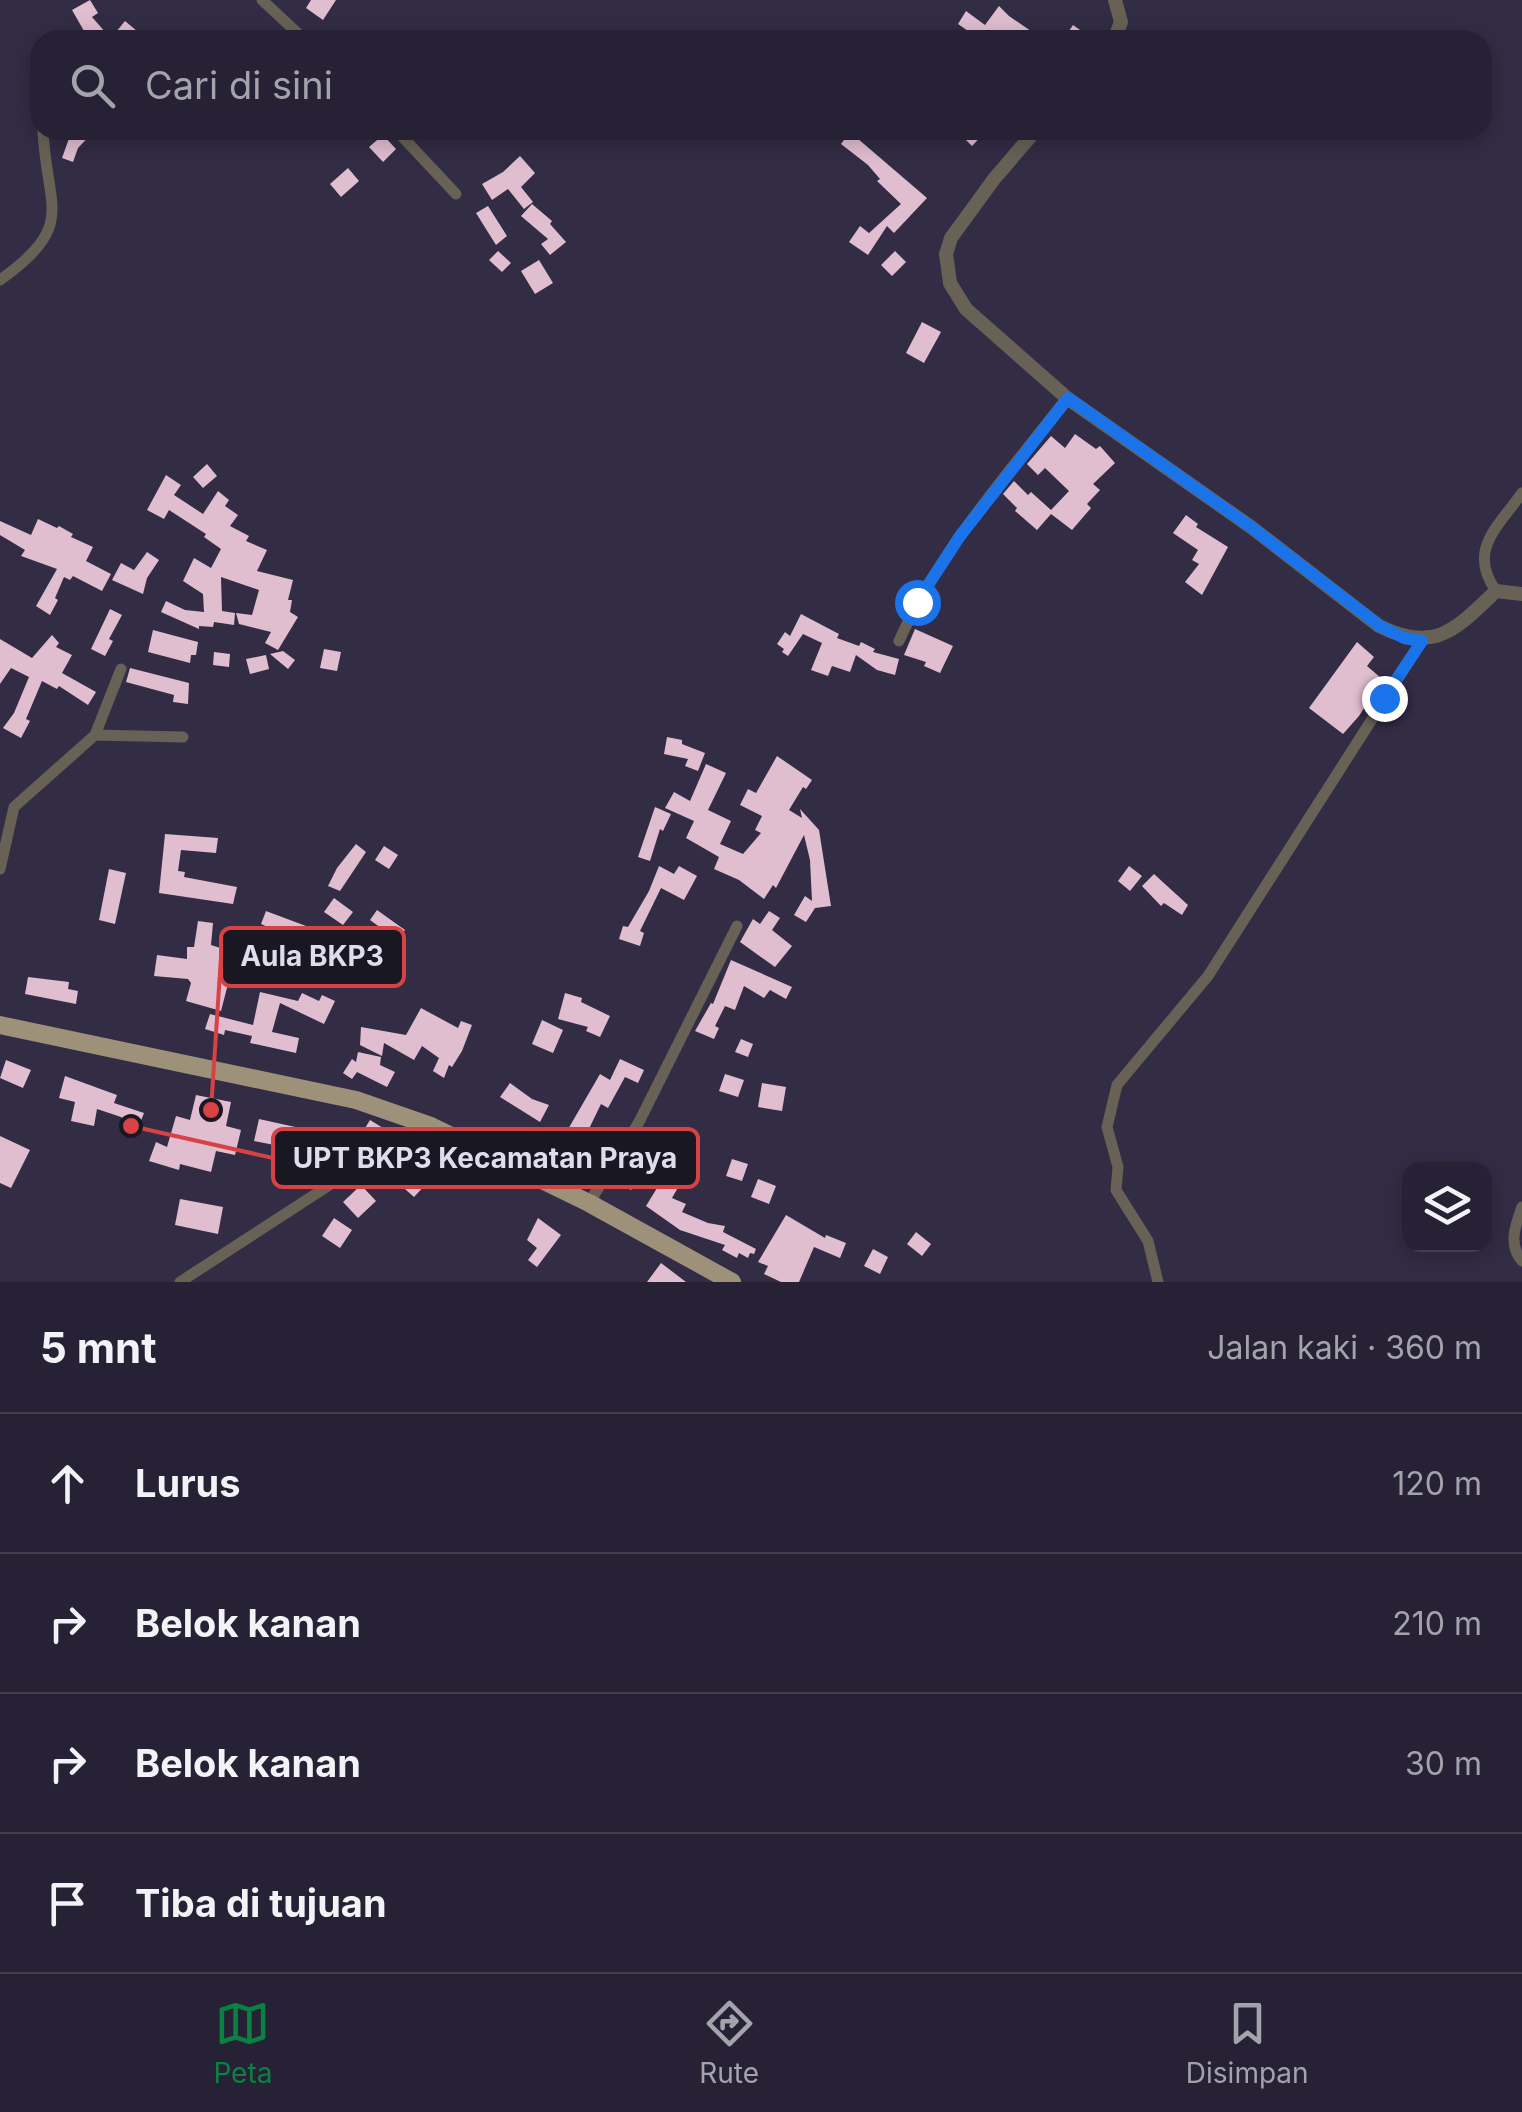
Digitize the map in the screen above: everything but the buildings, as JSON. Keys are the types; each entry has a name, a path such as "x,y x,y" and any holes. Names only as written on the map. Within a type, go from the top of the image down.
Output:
{"main road":[{"path":"0,1025 356,1100 431,1126 589,1203 732,1282"}],"street":[{"path":"262,0 294,30"},
{"path":"1115,0 1121,22 1118,30"},
{"path":"0,280 20,266 48,234 53,204 44,140"},
{"path":"405,140 456,194"},
{"path":"1028,140 951,238 946,254 950,283 966,310 1068,398 1251,527 1380,626 1404,638 1422,641 1452,628 1496,591 1522,594"},
{"path":"900,641 917,602 960,536 1068,398"},
{"path":"1496,591 1486,577 1484,546 1522,492"},
{"path":"1158,1282 1148,1241 1116,1190 1118,1167 1107,1126 1117,1085 1208,976 1422,641"},
{"path":"0,868 14,807 95,736 121,669"},
{"path":"95,736 183,737"},
{"path":"589,1203 638,1122 737,926"},
{"path":"180,1282 365,1162 431,1126"},
{"path":"1522,1207 1513,1238 1516,1254 1522,1261"}],"place":[{"name":"Aula BKP3","path":"211,1110"},
{"name":"UPT BKP3 Kecamatan Praya","path":"131,1126"}],"route":[{"path":"917,602 960,536 1068,398 1251,527 1380,626 1404,638 1422,641 1384,698"}]}
